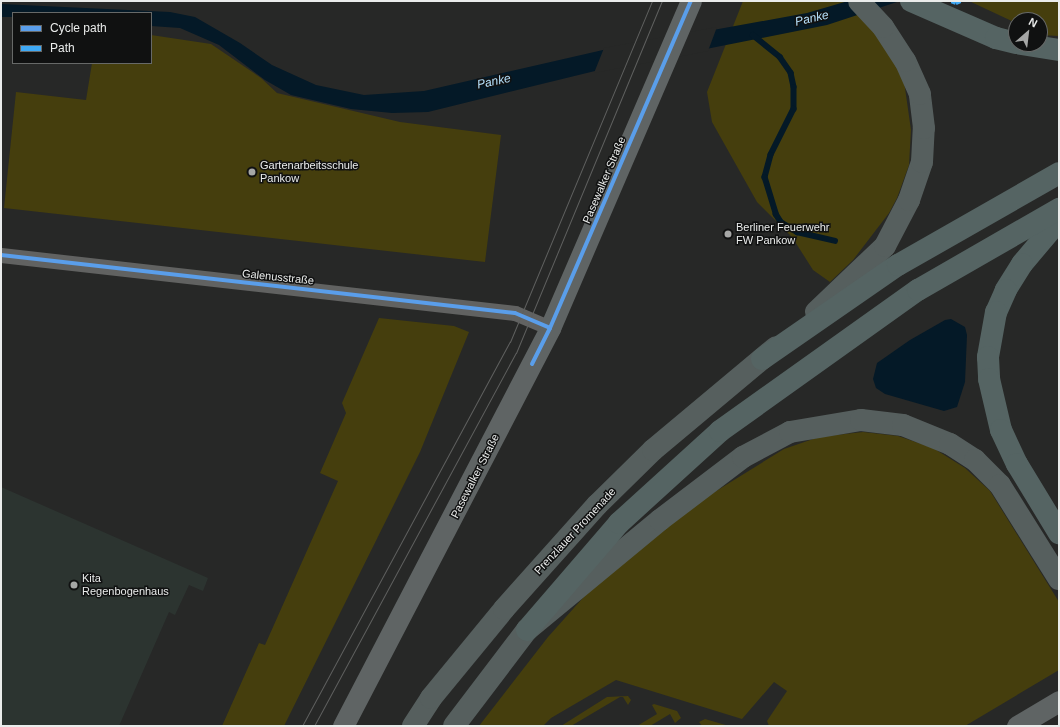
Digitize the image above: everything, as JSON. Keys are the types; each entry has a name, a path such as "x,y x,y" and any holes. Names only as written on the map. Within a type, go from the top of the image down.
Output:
{"highway":[{"path":"911,1 996,38 1008,41"},
{"path":"1048,48 1059,50"},
{"path":"762,359 898,265 1059,173"},
{"path":"527,630 619,523 720,431 803,370 918,290 1059,209"},
{"path":"1059,220 1022,264 1006,290 996,312 988,357 993,403 1005,440 1059,533"}],"main road":[{"name":"Pasewalker Straße","path":"343,726 550,328 691,1"},
{"name":"Prenzlauer Promenade","path":"413,726 431,698 504,609 597,505 665,440 847,286 885,246 909,200 922,162 924,128 920,94 905,61 886,33 859,1"},
{"path":"454,726 527,630 660,520 743,457 790,432 861,420 889,422 919,430 950,444 975,460 1012,501 1059,580"},
{"path":"1017,726 1059,701"}],"street":[{"name":"Galenusstraße","path":"1,255 515,312 550,328"}],"shaded area":[{"path":"743,1 848,1 864,14 878,32 904,81 911,130 909,165 897,198 889,213 853,260 830,282 813,270 792,237 757,202 712,122 707,92"},
{"path":"969,1 1059,1 1059,36 1048,35 1048,12 1008,12 1008,19"},
{"name":"Gartenarbeitsschule Pankow","path":"152,35 211,44 261,78 277,93 400,122 501,135 485,262 4,208 16,92 86,100 92,64 152,64"},
{"path":"379,318 454,326 469,332 420,452 284,726 222,726 259,643 265,645 338,481 320,473 346,413 342,403"},
{"path":"863,432 898,436 933,448 965,468 990,491 1059,602 1059,670 965,726 769,726 767,721 787,691 774,682 742,719 616,680 551,718 543,726 479,726 548,637 590,590 700,501 784,449 819,437"},
{"path":"1,487 208,578 203,591 189,585 175,615 169,612 119,726 1,726"},
{"path":"628,696 631,700 628,705 623,697 620,697 571,726 561,726 607,697"},
{"path":"654,704 677,711 681,718 675,723 670,714 650,726 637,726 657,714 652,705"},
{"path":"705,719 729,726 702,726 699,722"}],"water":[{"name":"Panke","path":"848,1 900,1 827,25 595,71 428,112 392,113 351,109 291,95 265,80 219,45 180,28 152,26 152,12 12,12 12,17 1,17 1,4 170,12 195,17 240,43 272,65 316,85 364,95 424,91 603,50 807,13"},
{"path":"951,319 965,327 967,335 965,382 957,407 944,411 885,394 876,388 873,379 877,363 910,340 945,320"}],"pier":[{"path":"717,27 708,51 594,73 604,48"}],"waterway":[{"path":"753,35 780,57 791,73 794,87 794,109 771,155 765,177 776,214 781,222 797,232 835,241"}],"tram line":[{"path":"302,726 510,342 652,1"},
{"path":"314,726 516,353 662,1"}],"marked path":[{"path":"951,1 956,3 961,1"}],"cycle path":[{"path":"532,364 550,328 691,1"},
{"path":"1,255 515,313 550,328"}],"place":[{"name":"Gartenarbeitsschule Pankow","path":"252,172"},
{"name":"Berliner Feuerwehr FW Pankow","path":"728,234"},
{"name":"Kita Regenbogenhaus","path":"74,585"}]}
